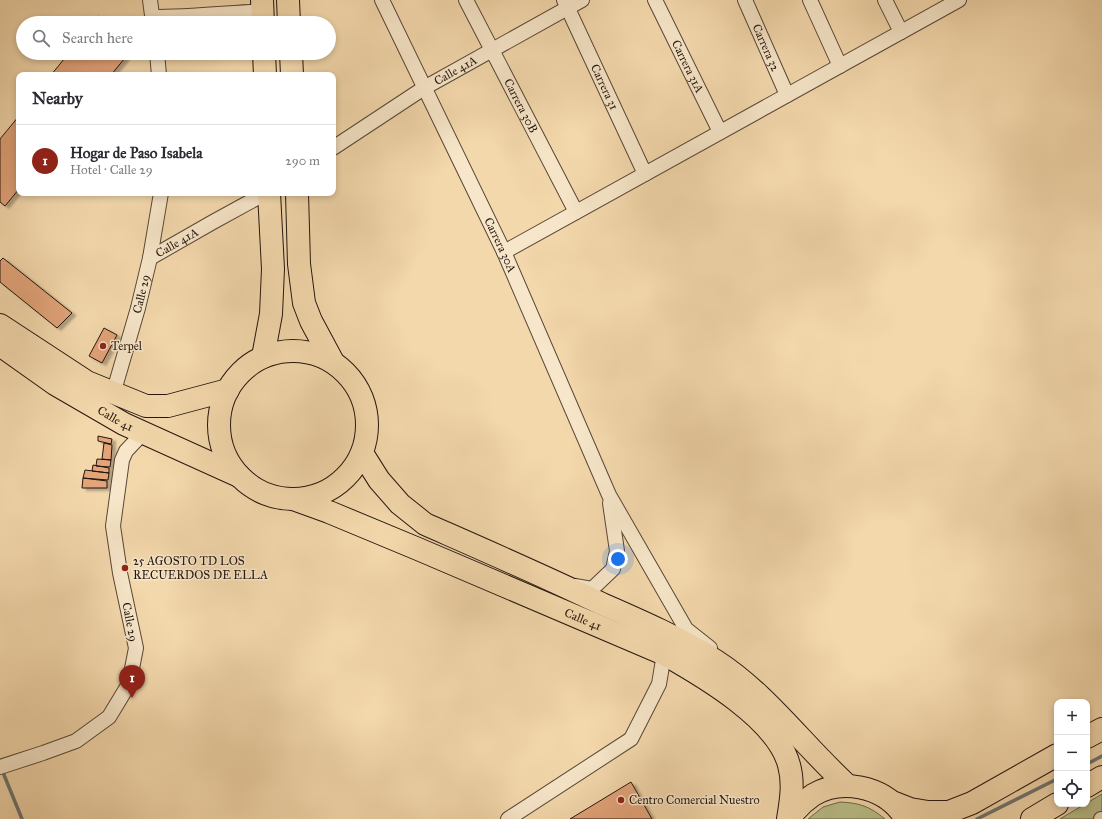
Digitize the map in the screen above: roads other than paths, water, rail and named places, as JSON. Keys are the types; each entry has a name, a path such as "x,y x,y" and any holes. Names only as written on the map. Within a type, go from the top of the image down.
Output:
{"main road":[{"path":"288,0 289,16"},
{"path":"264,60 265,72"},
{"path":"291,60 292,72"},
{"path":"263,357 271,314 273,269 268,196"},
{"path":"297,196 299,264 304,303 311,321 333,362"},
{"name":"Calle 41","path":"0,325 74,374 113,394 146,406 168,406 228,390"},
{"name":"Calle 41","path":"0,345 55,384 124,424 239,476"},
{"path":"299,351 316,354 333,362 346,373 357,386 364,402 367,419 366,436 362,453 352,469 340,483 318,495 294,499 270,496 258,491 239,476 228,461 221,444 219,426 221,407 228,390 237,377 249,366 263,357 281,352 299,351"},
{"name":"Calle 41","path":"362,453 379,480 400,504 425,524 675,637 716,662 746,684 811,751 848,786"},
{"name":"Calle 41","path":"294,499 411,546 664,654 724,690 771,732 782,747 789,764 792,778 792,795 788,819"},
{"path":"1090,735 1102,729"},
{"path":"788,819 804,802 814,795 836,787 848,786 871,790 892,802 910,809 928,812 949,812 979,799 1054,757"},
{"path":"1090,784 1102,777"},
{"path":"892,802 906,819"},
{"path":"1032,819 1054,806"}],"street":[{"path":"150,0 152,16"},
{"name":"Carrera 30A","path":"382,0 504,252 609,495"},
{"name":"Carrera 30B","path":"466,0 576,212"},
{"name":"Calle 41A","path":"336,146 424,88 492,50 566,3 582,0"},
{"name":"Carrera 31A","path":"655,0 720,132"},
{"name":"Carrera 32","path":"745,0 787,95"},
{"path":"810,0 840,66"},
{"path":"885,0 901,32"},
{"path":"504,252 959,0"},
{"name":"Carrera 31","path":"566,3 645,174"},
{"path":"189,16 263,11"},
{"path":"158,60 160,72"},
{"name":"Calle 29","path":"113,394 138,308 150,258 160,196"},
{"name":"Calle 41A","path":"150,258 262,196"},
{"name":"Calle 29","path":"0,768 76,741 109,717 130,684 136,648 120,573 113,526 122,460 126,451 144,432"},
{"path":"559,584 592,589 613,570 617,551 609,495"},
{"path":"609,495 686,629 752,682 766,703"},
{"path":"508,819 631,739 659,684 664,654"}],"waterway":[{"path":"1090,762 1102,756"},
{"path":"2,770 22,819"},
{"path":"977,819 1054,780"}],"place":[{"name":"Terpel","path":"103,346"},
{"name":"25 AGOSTO TD LOS RECUERDOS DE ELLA","path":"125,568"},
{"name":"Hogar de Paso Isabela","path":"132,698"},
{"name":"Centro Comercial Nuestro","path":"621,800"}]}
